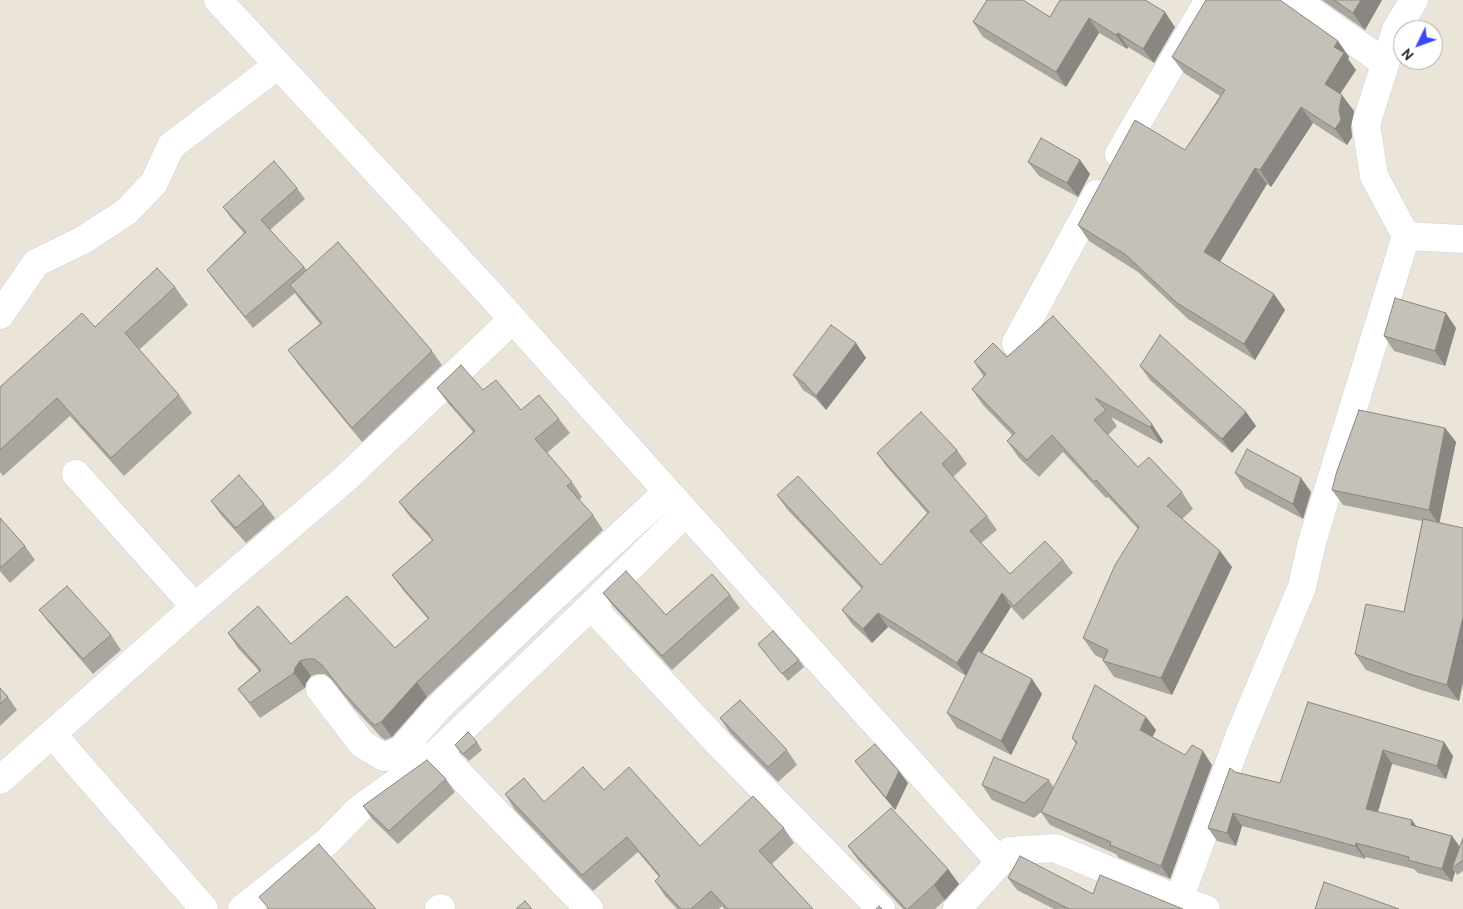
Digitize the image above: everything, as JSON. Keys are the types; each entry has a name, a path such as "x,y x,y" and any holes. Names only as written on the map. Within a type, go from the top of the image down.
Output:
{"street":[{"path":"1016,343 1131,132 1209,0"},
{"path":"1295,0 1385,63"},
{"path":"1179,900 1239,737 1302,587 1312,542 1406,236 1374,176 1366,124 1396,30 1414,0"},
{"path":"231,4 278,65 668,492 1000,862"},
{"path":"0,315 36,264 83,240 126,212 154,183 171,146 278,65"},
{"path":"1406,236 1463,239"},
{"path":"0,780 346,478 512,320"},
{"path":"76,474 195,608"},
{"path":"320,689 362,744 384,757 401,750 438,708 542,608 668,492"},
{"path":"242,909 328,841 358,810 438,752 686,512"},
{"path":"591,606 721,746 881,909"},
{"path":"52,734 204,909"},
{"path":"438,752 589,909"},
{"path":"957,909 1010,851 1055,848 1179,900 1206,909"}],"building":[{"path":"987,0 1023,0 1050,17 1060,0 1145,0 1165,12 1143,49 1089,18 1056,72 973,22"},
{"path":"1206,0 1280,0 1338,41 1334,47 1344,53 1325,84 1342,95 1339,110 1341,120 1335,129 1301,107 1260,170 1255,168 1204,252 1274,294 1244,344 1177,303 1126,255 1078,225 1135,120 1185,150 1225,90 1172,57"},
{"path":"1334,0 1361,0 1353,13"},
{"path":"1041,138 1080,160 1067,183 1028,162"},
{"path":"274,161 297,188 261,220 304,267 245,317 207,270 246,232 223,207"},
{"path":"338,242 432,351 352,428 288,350 322,323 290,285"},
{"path":"157,268 175,287 125,333 179,395 111,458 57,398 0,450 0,387 82,313 95,327"},
{"path":"1395,298 1446,313 1435,351 1384,336"},
{"path":"1053,316 1152,424 1150,427 1095,398 1106,410 1094,420 1138,467 1149,457 1182,492 1167,506 1220,551 1161,678 1103,661 1108,650 1083,638 1115,565 1139,527 1096,480 1094,482 1052,435 1027,460 1007,441 1015,433 972,389 986,374 974,362 993,343 1007,357"},
{"path":"831,325 856,343 816,396 804,383 793,375"},
{"path":"1160,335 1246,412 1222,439 1140,366"},
{"path":"461,365 483,390 496,380 521,410 539,395 559,419 535,439 572,482 567,486 593,515 417,682 381,722 375,725 371,722 344,693 322,665 314,659 300,661 294,673 250,703 238,689 261,670 228,633 258,606 291,644 347,596 395,648 429,618 392,575 433,540 399,502 475,431 437,388"},
{"path":"1359,410 1445,428 1429,510 1332,490"},
{"path":"921,412 957,450 942,464 987,516 970,531 1010,574 1045,541 1063,560 1014,606 1002,593 957,663 878,613 863,629 842,610 863,587 777,495 798,476 881,565 929,512 877,453"},
{"path":"1247,449 1301,478 1293,504 1235,473"},
{"path":"239,475 264,504 236,528 211,501"},
{"path":"0,518 25,546 0,568"},
{"path":"1423,519 1463,528 1463,617 1447,685 1355,654 1366,604 1404,612"},
{"path":"626,571 666,615 712,574 730,595 662,656 603,593"},
{"path":"67,586 111,635 83,659 39,610"},
{"path":"773,631 799,660 782,674 758,644"},
{"path":"978,651 1032,679 1001,741 947,713"},
{"path":"1095,685 1146,717 1140,730 1185,755 1192,745 1203,751 1161,866 1110,845 1111,842 1041,812 1077,742 1072,738"},
{"path":"0,688 8,697 0,704"},
{"path":"740,700 787,750 768,767 720,718"},
{"path":"1308,702 1444,742 1437,766 1383,750 1366,809 1412,820 1411,825 1452,836 1442,869 1408,860 1409,857 1356,843 1355,846 1233,813 1227,833 1208,828 1230,768 1235,772 1280,783"},
{"path":"468,732 477,742 463,754 455,745"},
{"path":"875,744 899,771 886,798 855,761"},
{"path":"994,757 1049,780 1024,803 982,785"},
{"path":"427,760 446,779 389,831 363,806"},
{"path":"583,767 604,790 629,767 700,846 753,796 784,828 759,851 813,909 728,909 711,891 691,909 681,909 655,881 660,876 627,837 582,875 505,794 524,778 544,802"},
{"path":"891,808 948,869 908,909 848,846"},
{"path":"1463,838 1463,860 1452,868"},
{"path":"319,844 376,909 269,909 259,897"},
{"path":"1020,856 1093,894 1100,875 1183,909 1069,909 1008,878"},
{"path":"1324,882 1399,909 1315,909"},
{"path":"525,901 532,909 516,909"}]}
